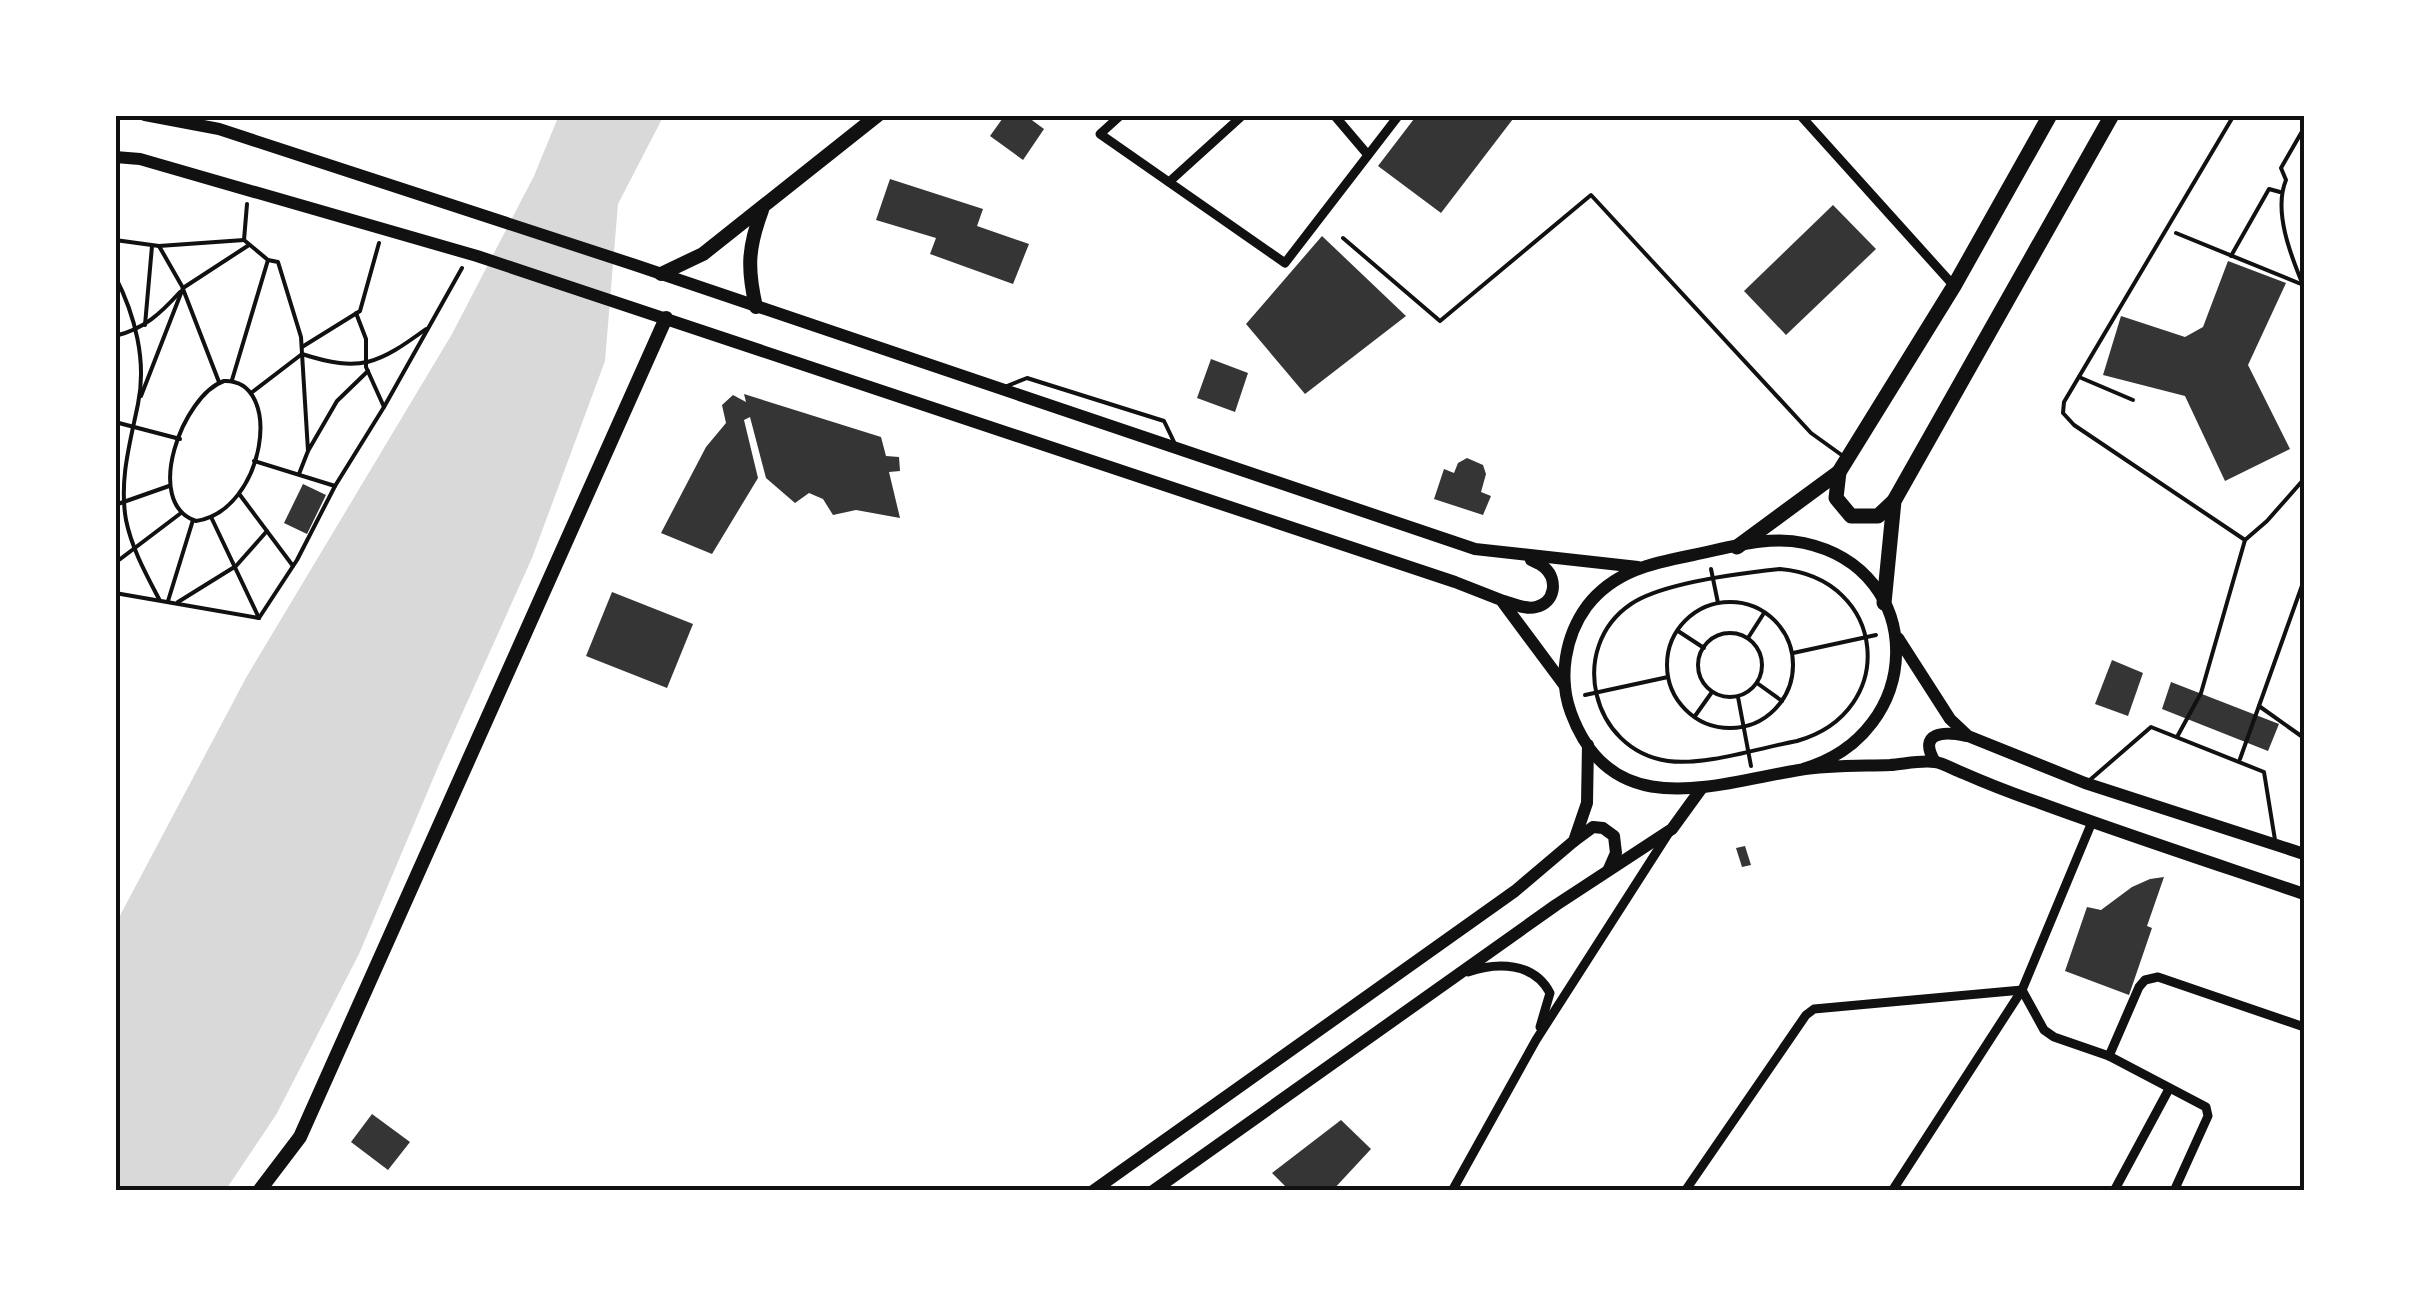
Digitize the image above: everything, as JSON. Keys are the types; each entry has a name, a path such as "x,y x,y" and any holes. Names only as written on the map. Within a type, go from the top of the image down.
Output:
{"highway":[{"path":"2050,115 1954,286 1843,465 1836,498 1851,516 1878,516 1894,501 2112,115"},
{"path":"1736,547 1843,465"},
{"path":"1884,604 1894,501"}],"main road":[{"path":"144,115 219,129 1476,549 1638,568"},
{"path":"661,274 703,254 878,115"},
{"path":"115,159 131,158 474,255 1502,600 1536,608 1547,602 1553,592 1553,580 1546,568 1525,556"},
{"path":"756,306 748,275 750,242 762,210"},
{"path":"259,1191 300,1137 666,318"},
{"path":"1968,736 1950,718 1894,632 1884,604 1858,570 1822,548 1780,540 1638,568 1602,590 1582,615 1568,644 1566,692 1576,727 1602,761 1638,783 1670,790 1701,789 1804,769 1935,762 2092,822 2304,894"},
{"path":"1502,600 1566,692"},
{"path":"1804,769 1842,754 1874,725 1894,680 1894,632"},
{"path":"1935,762 1929,748 1931,739 1938,734 1968,736 2085,783 2304,854"},
{"path":"1574,841 1587,803 1588,745"},
{"path":"1153,1191 1672,828 1701,789"},
{"path":"1093,1191 1515,891 1593,827 1604,828 1614,836 1616,853 1610,869"}],"street":[{"path":"1121,115 1100,134 1285,262 1399,115"},
{"path":"1169,182 1243,115"},
{"path":"1334,115 1368,155"},
{"path":"1800,115 1954,286"},
{"path":"1892,1191 2022,990 2092,822"},
{"path":"1452,1191 1536,1040 1672,828"},
{"path":"1456,976 1486,966 1508,966 1522,968 1539,978 1550,993 1536,1040"},
{"path":"2109,1056 2139,987 2145,980 2158,977 2304,1027"},
{"path":"2022,990 2044,1030 2054,1038 2109,1056 2202,1103 2208,1116 2174,1191"},
{"path":"1686,1191 1806,1015 1814,1009 2022,990"},
{"path":"2114,1191 2169,1089"}],"lane":[{"path":"2234,115 2064,402 2063,413 2074,425 2245,540"},
{"path":"1342,238 1440,321 1591,195 1843,465"},
{"path":"999,389 1027,378 1164,421 1177,449"},
{"path":"2078,378 2133,400"},
{"path":"2176,736 2200,692 2245,540 2304,479"},
{"path":"2239,761 2304,580"},
{"path":"2258,706 2304,738"},
{"path":"2085,783 2151,727 2264,772 2276,845"}],"path":[{"path":"2304,128 2281,168 2286,180 2280,192 2289,252 2304,286"},
{"path":"2231,256 2269,189 2280,192"},
{"path":"248,190 244,240 268,260 278,262 302,351 308,450"},
{"path":"251,393 360,310 383,229"},
{"path":"2166,230 2304,286"},
{"path":"115,240 156,245 244,240"},
{"path":"156,245 184,288 219,382"},
{"path":"144,326 156,245"},
{"path":"115,336 144,326 184,288 248,246"},
{"path":"259,618 474,255"},
{"path":"232,380 268,260"},
{"path":"115,276 138,330 139,402"},
{"path":"160,599 133,548 124,502 125,464 139,402 184,288"},
{"path":"356,313 366,339 368,371 384,408"},
{"path":"302,351 332,364 366,363 401,347 430,326"},
{"path":"299,475 308,450 337,401 368,371"},
{"path":"232,380 251,393 260,424 254,461 236,501 212,519 193,520 175,506 169,486 180,439 199,398 219,382 232,380"},
{"path":"115,422 180,439"},
{"path":"254,461 335,486"},
{"path":"115,505 169,486"},
{"path":"240,495 293,566"},
{"path":"115,563 181,513"},
{"path":"212,519 259,618"},
{"path":"168,601 193,520"},
{"path":"176,603 236,566 267,531"},
{"path":"1707,552 1718,603"},
{"path":"1780,568 1812,574 1850,603 1866,638 1865,679 1840,720 1813,737 1748,751 1680,762 1649,756 1634,750 1611,728 1595,693 1596,652 1621,611 1648,594 1713,580 1780,568"},
{"path":"115,593 259,618"},
{"path":"1718,603 1747,604 1765,612 1782,628 1793,653 1792,682 1782,702 1768,716 1744,727 1714,727 1694,717 1679,703 1668,677 1669,649 1678,631 1693,614 1718,603"},
{"path":"1748,638 1765,612"},
{"path":"1678,631 1704,648"},
{"path":"1793,653 1894,632"},
{"path":"1724,634 1748,638 1762,659 1757,683 1738,696 1726,698 1712,692 1698,672 1704,648 1724,634"},
{"path":"1566,692 1595,693 1668,677"},
{"path":"1757,683 1782,702"},
{"path":"1694,717 1712,692"},
{"path":"1738,696 1753,779"}],"shaded area":[{"path":"559,115 664,115 618,204 605,361 532,558 359,954 276,1115 225,1191 115,1191 115,925 247,676 452,334 534,176"}],"building":[{"path":"1005,115 1025,115 1044,129 1023,160 990,136"},
{"path":"1417,115 1516,115 1441,213 1378,166"},
{"path":"890,179 983,209 977,226 1029,244 1013,284 930,254 936,238 876,220"},
{"path":"1833,205 1876,249 1786,335 1744,291"},
{"path":"1322,236 1406,316 1305,394 1246,324"},
{"path":"2228,261 2286,283 2248,365 2290,449 2225,481 2185,396 2103,375 2121,316 2185,337 2203,327"},
{"path":"1211,359 1248,373 1235,412 1197,398"},
{"path":"744,394 881,437 886,456 899,457 900,471 889,472 900,518 856,510 833,515 823,499 809,493 795,503 766,478 750,417 744,420 758,478 712,554 661,533 706,447 726,423 722,405 733,395 746,402"},
{"path":"1467,458 1483,465 1486,474 1481,492 1491,496 1483,515 1434,499 1444,469 1454,473 1458,463"},
{"path":"303,484 326,495 307,534 284,523"},
{"path":"612,592 693,624 667,688 586,656"},
{"path":"2112,660 2143,673 2128,716 2095,704"},
{"path":"2171,682 2279,724 2268,751 2162,709"},
{"path":"1745,846 1751,865 1742,867 1736,848"},
{"path":"2164,877 2129,995 2065,971 2087,907 2101,910 2132,887"},
{"path":"372,1114 410,1142 388,1170 351,1142"},
{"path":"1341,1120 1371,1149 1332,1191 1290,1191 1272,1173"}]}
